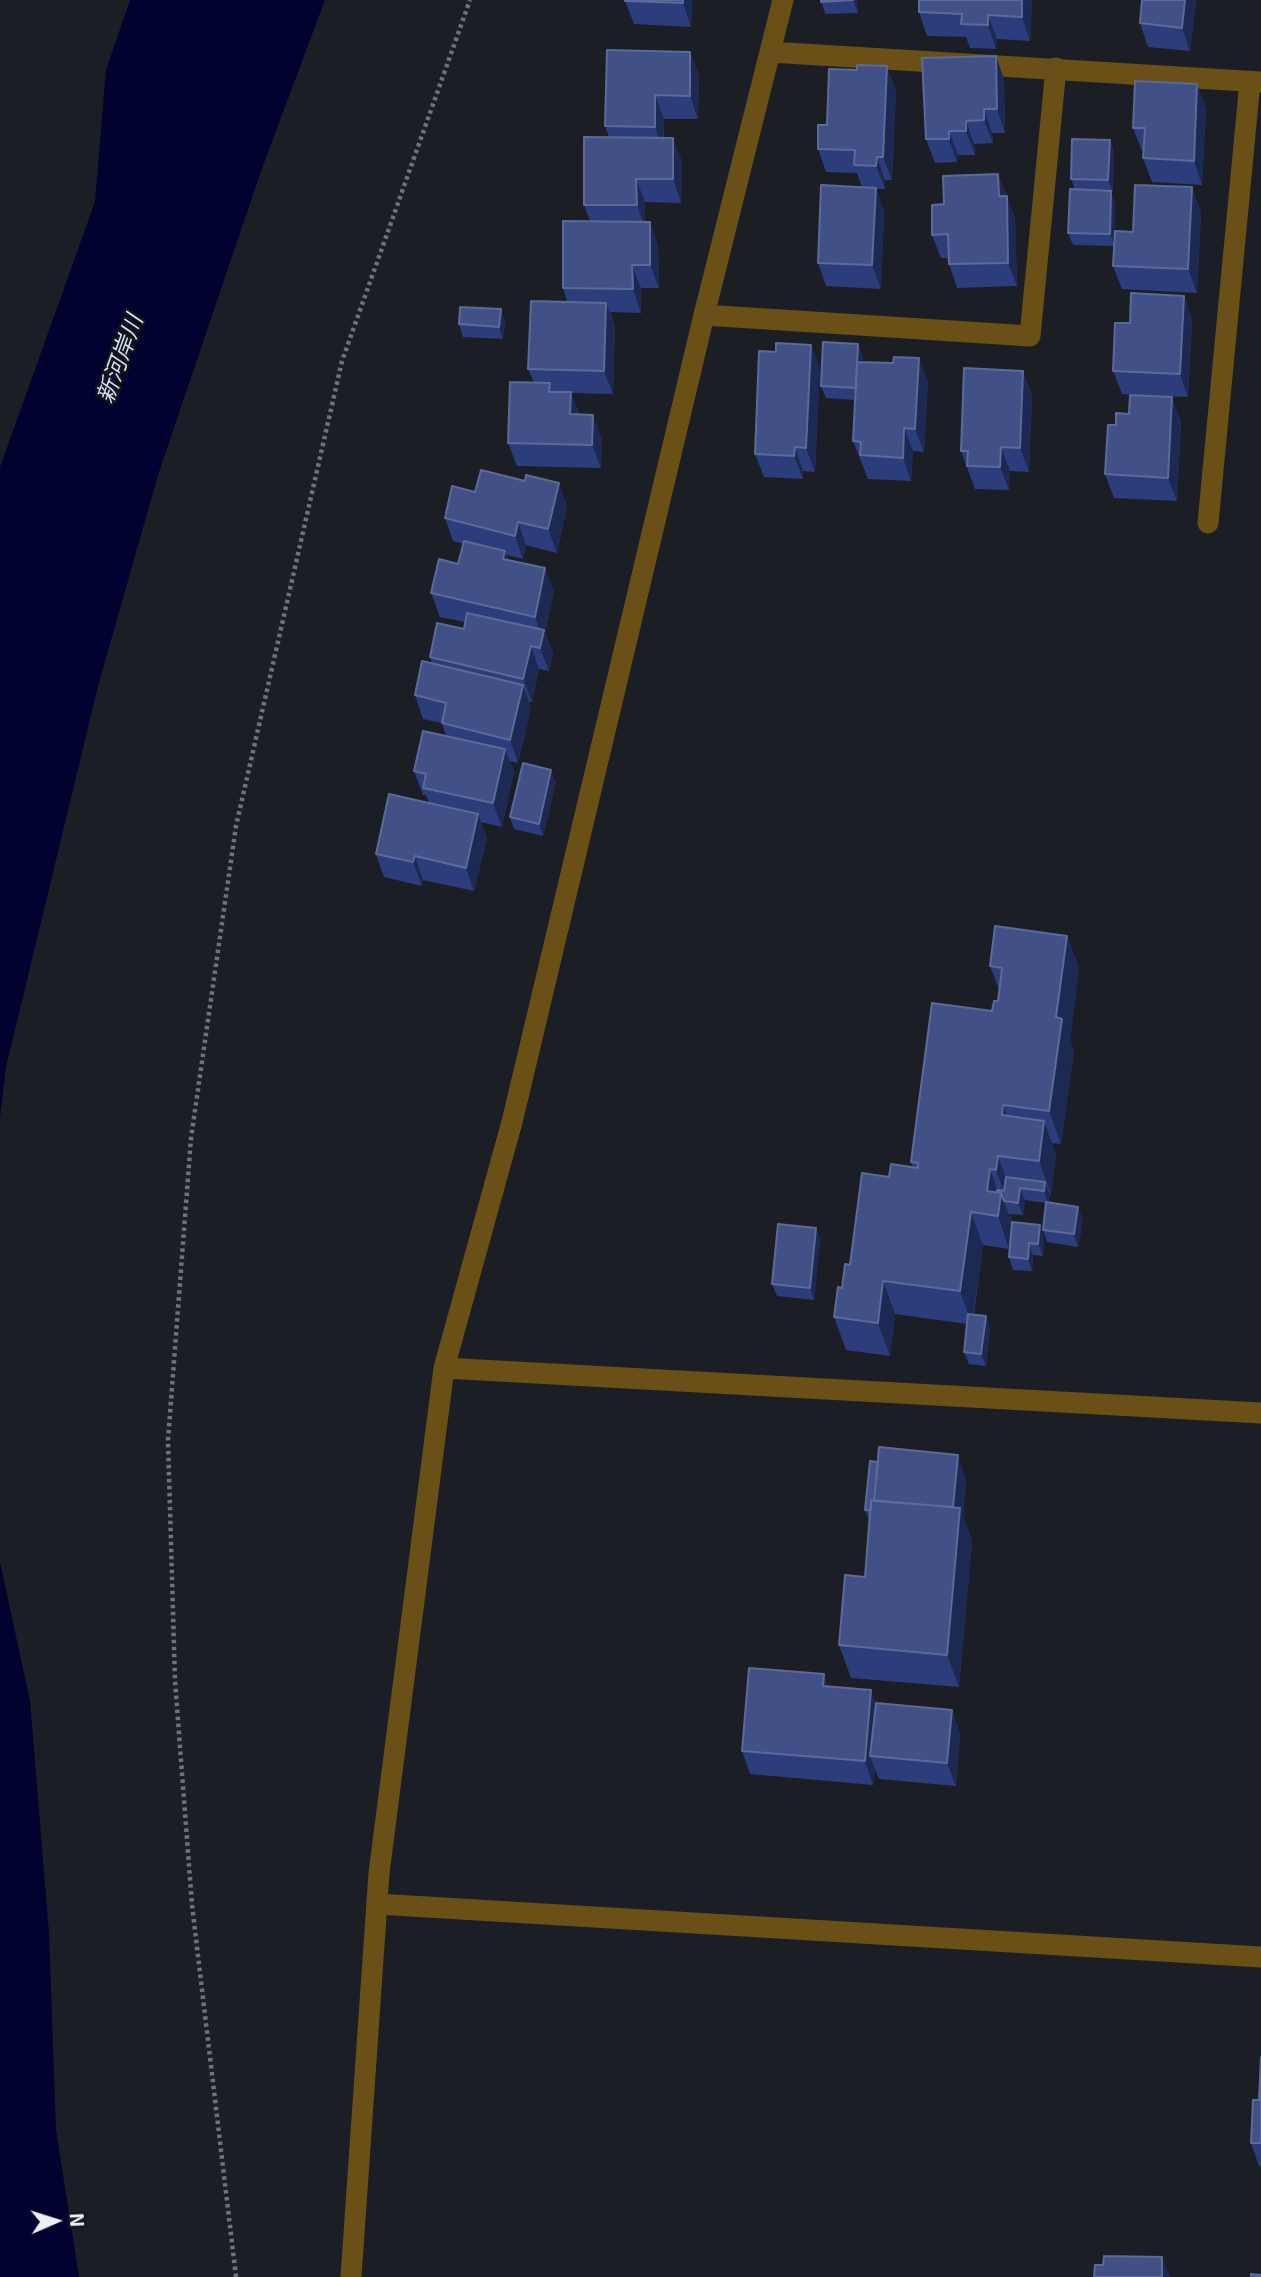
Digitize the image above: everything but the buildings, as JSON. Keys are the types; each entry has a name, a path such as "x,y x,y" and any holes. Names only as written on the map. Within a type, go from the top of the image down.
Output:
{"street":[{"path":"351,2277 377,1904 444,1368 512,1122 704,315 783,0"},
{"path":"770,52 1255,82 1208,523"},
{"path":"704,315 1030,337 1056,68"},
{"path":"444,1368 1261,1413"},
{"path":"377,1904 1261,1957"}],"path":[{"path":"236,2277 192,1905 175,1681 168,1440 191,1138 236,826 342,361 470,0"}],"water":[{"name":"新河岸川","path":"130,0 325,0 261,171 158,475 98,686 6,1067 0,1118 0,467 95,202 106,70"},
{"path":"0,1562 30,1701 49,1933 56,2130 79,2277 0,2277"}]}
